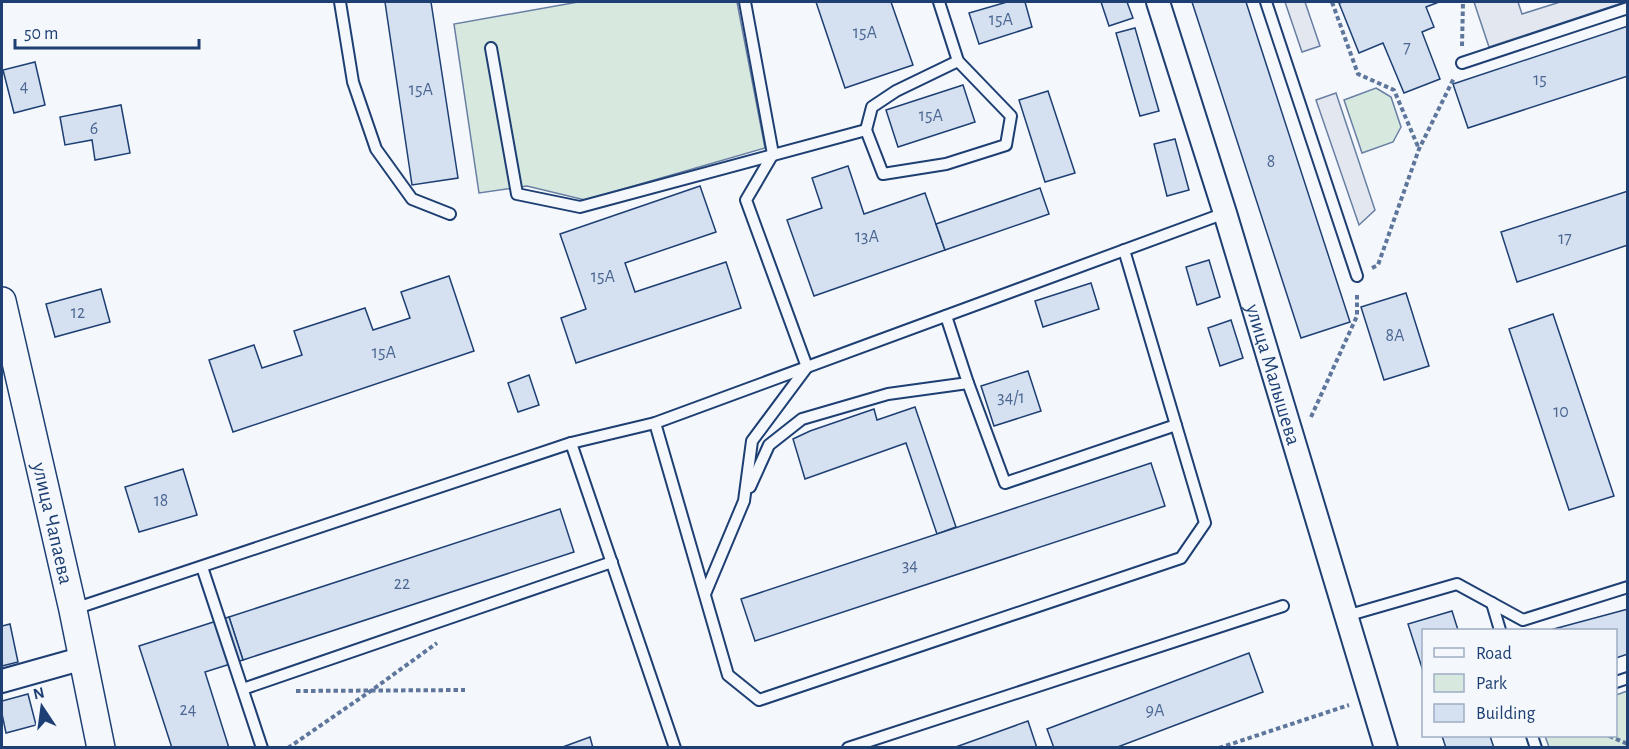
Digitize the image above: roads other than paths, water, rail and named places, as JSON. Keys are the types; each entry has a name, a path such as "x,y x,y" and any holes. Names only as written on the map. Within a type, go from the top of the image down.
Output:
{"street":[{"name":"улица Малышева","path":"1158,2 1225,213 1386,747"},
{"name":"улица Чапаева","path":"2,301 84,658 101,747"},
{"path":"2,681 84,658"}],"lane":[{"path":"340,2 353,82 376,149 412,198 450,214"},
{"path":"745,2 774,154 746,200 807,367"},
{"path":"939,2 958,61 1011,116 1006,145 946,164 883,174 866,130 872,107 896,91 958,61"},
{"path":"1266,2 1357,276"},
{"path":"1462,63 1628,8"},
{"path":"491,48 517,194 580,207 866,130"},
{"path":"73,610 571,443 655,423 1225,213"},
{"path":"655,423 728,675 759,700 1182,558 1205,523 1124,250"},
{"path":"946,316 1005,483 1176,425"},
{"path":"744,501 752,441 807,367"},
{"path":"705,594 768,445 802,419 888,394 968,383"},
{"path":"571,443 675,747"},
{"path":"243,689 612,562"},
{"path":"202,567 262,747"},
{"path":"1346,616 1457,584 1523,620 1628,587"},
{"path":"1492,603 1500,629"},
{"path":"848,747 1283,606"}]}
